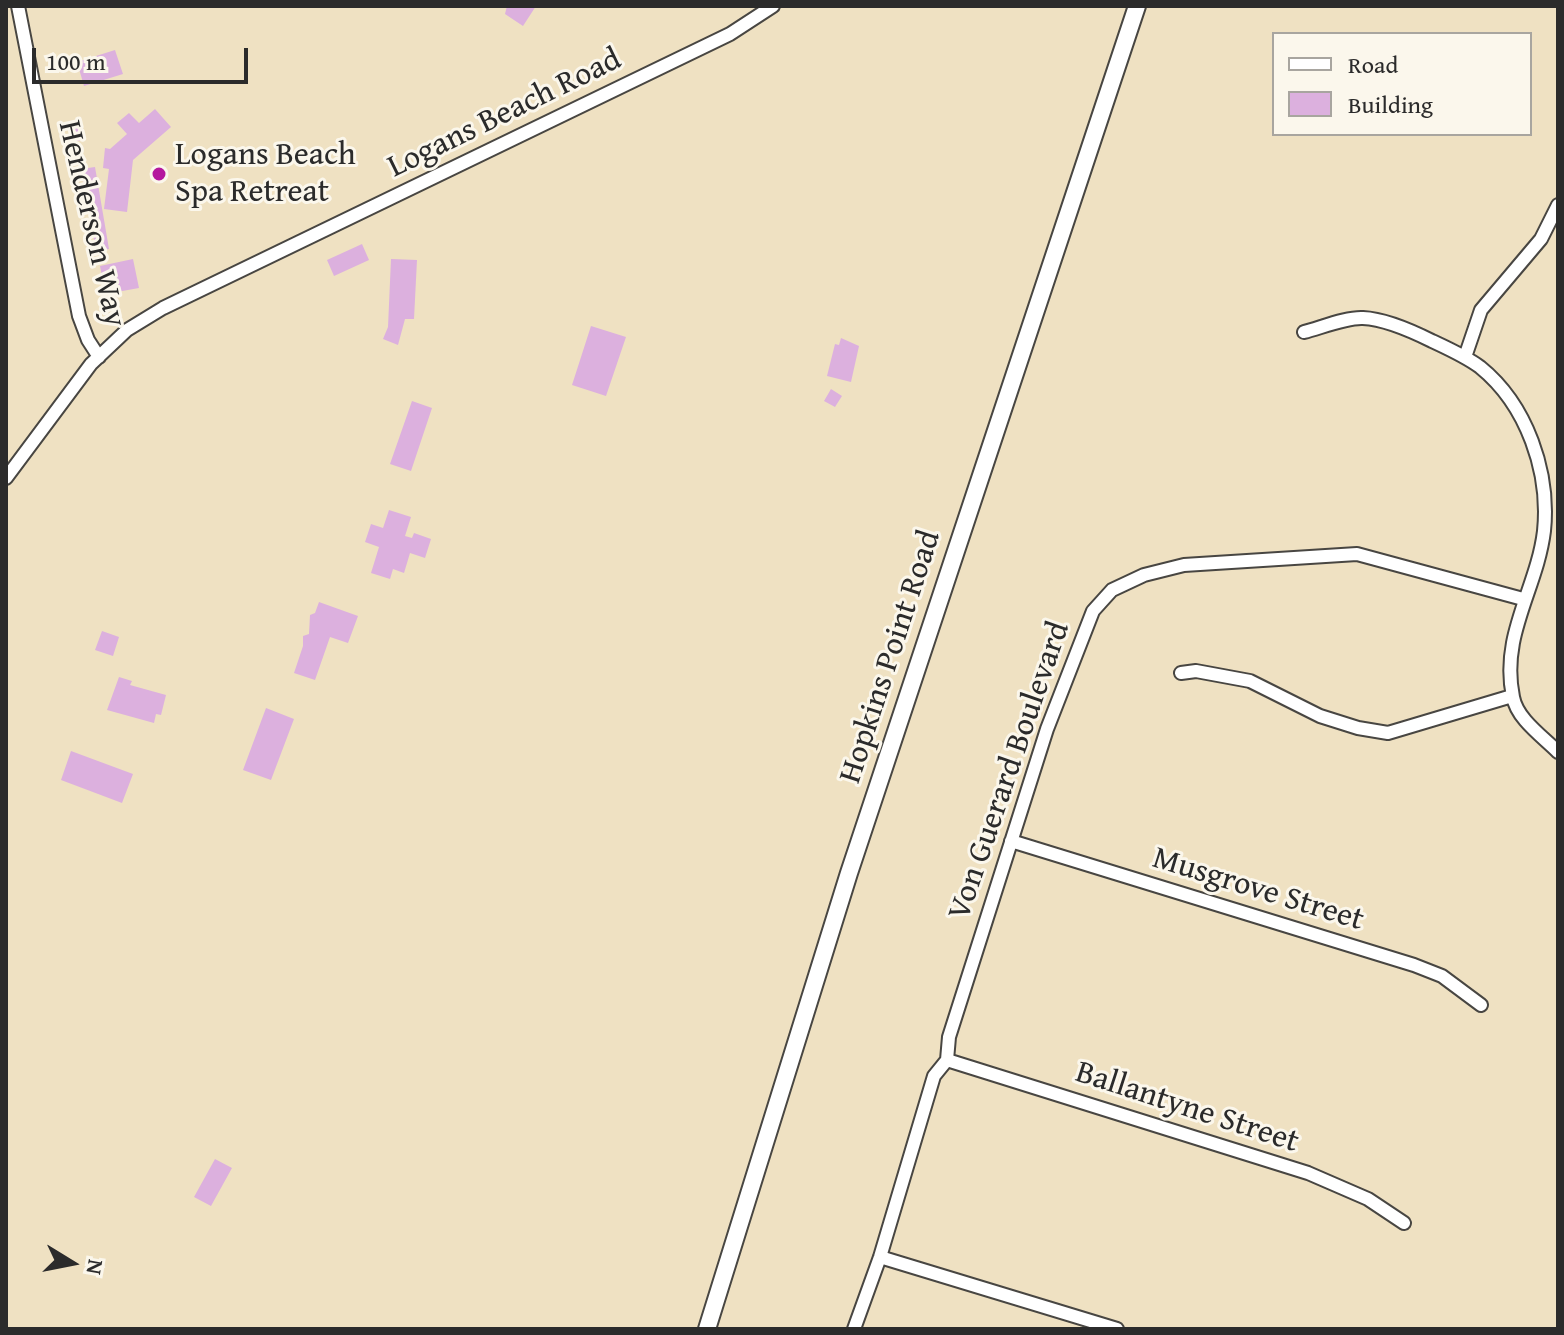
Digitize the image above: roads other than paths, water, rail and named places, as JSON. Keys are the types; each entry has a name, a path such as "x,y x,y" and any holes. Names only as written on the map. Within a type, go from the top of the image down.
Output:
{"street":[{"name":"Henderson Way","path":"18,6 79,316 88,340 99,357"},
{"name":"Logans Beach Road","path":"6,478 99,357 127,330 163,308 730,34 773,6"},
{"name":"Hopkins Point Road","path":"707,1329 849,873 1137,6"},
{"path":"1465,357 1481,310 1541,239 1558,205"},
{"path":"1304,332 1362,317 1408,329 1465,357 1482,369 1506,394 1528,429 1543,483 1544,528 1539,558 1523,599 1509,667 1516,711 1558,752"},
{"name":"Von Guerard Boulevard","path":"854,1329 880,1257 934,1076 947,1060 949,1037 1047,729 1093,611 1112,590 1144,575 1184,565 1357,554 1523,599"},
{"path":"1181,673 1196,671 1250,681 1320,716 1358,728 1388,733 1512,696"},
{"name":"Musgrove Street","path":"1011,841 1414,965 1442,976 1481,1005"},
{"name":"Ballantyne Street","path":"947,1060 1308,1173 1368,1199 1404,1223"},
{"path":"880,1257 1117,1329"}],"place":[{"name":"Logans Beach Spa Retreat","path":"159,174"}]}
